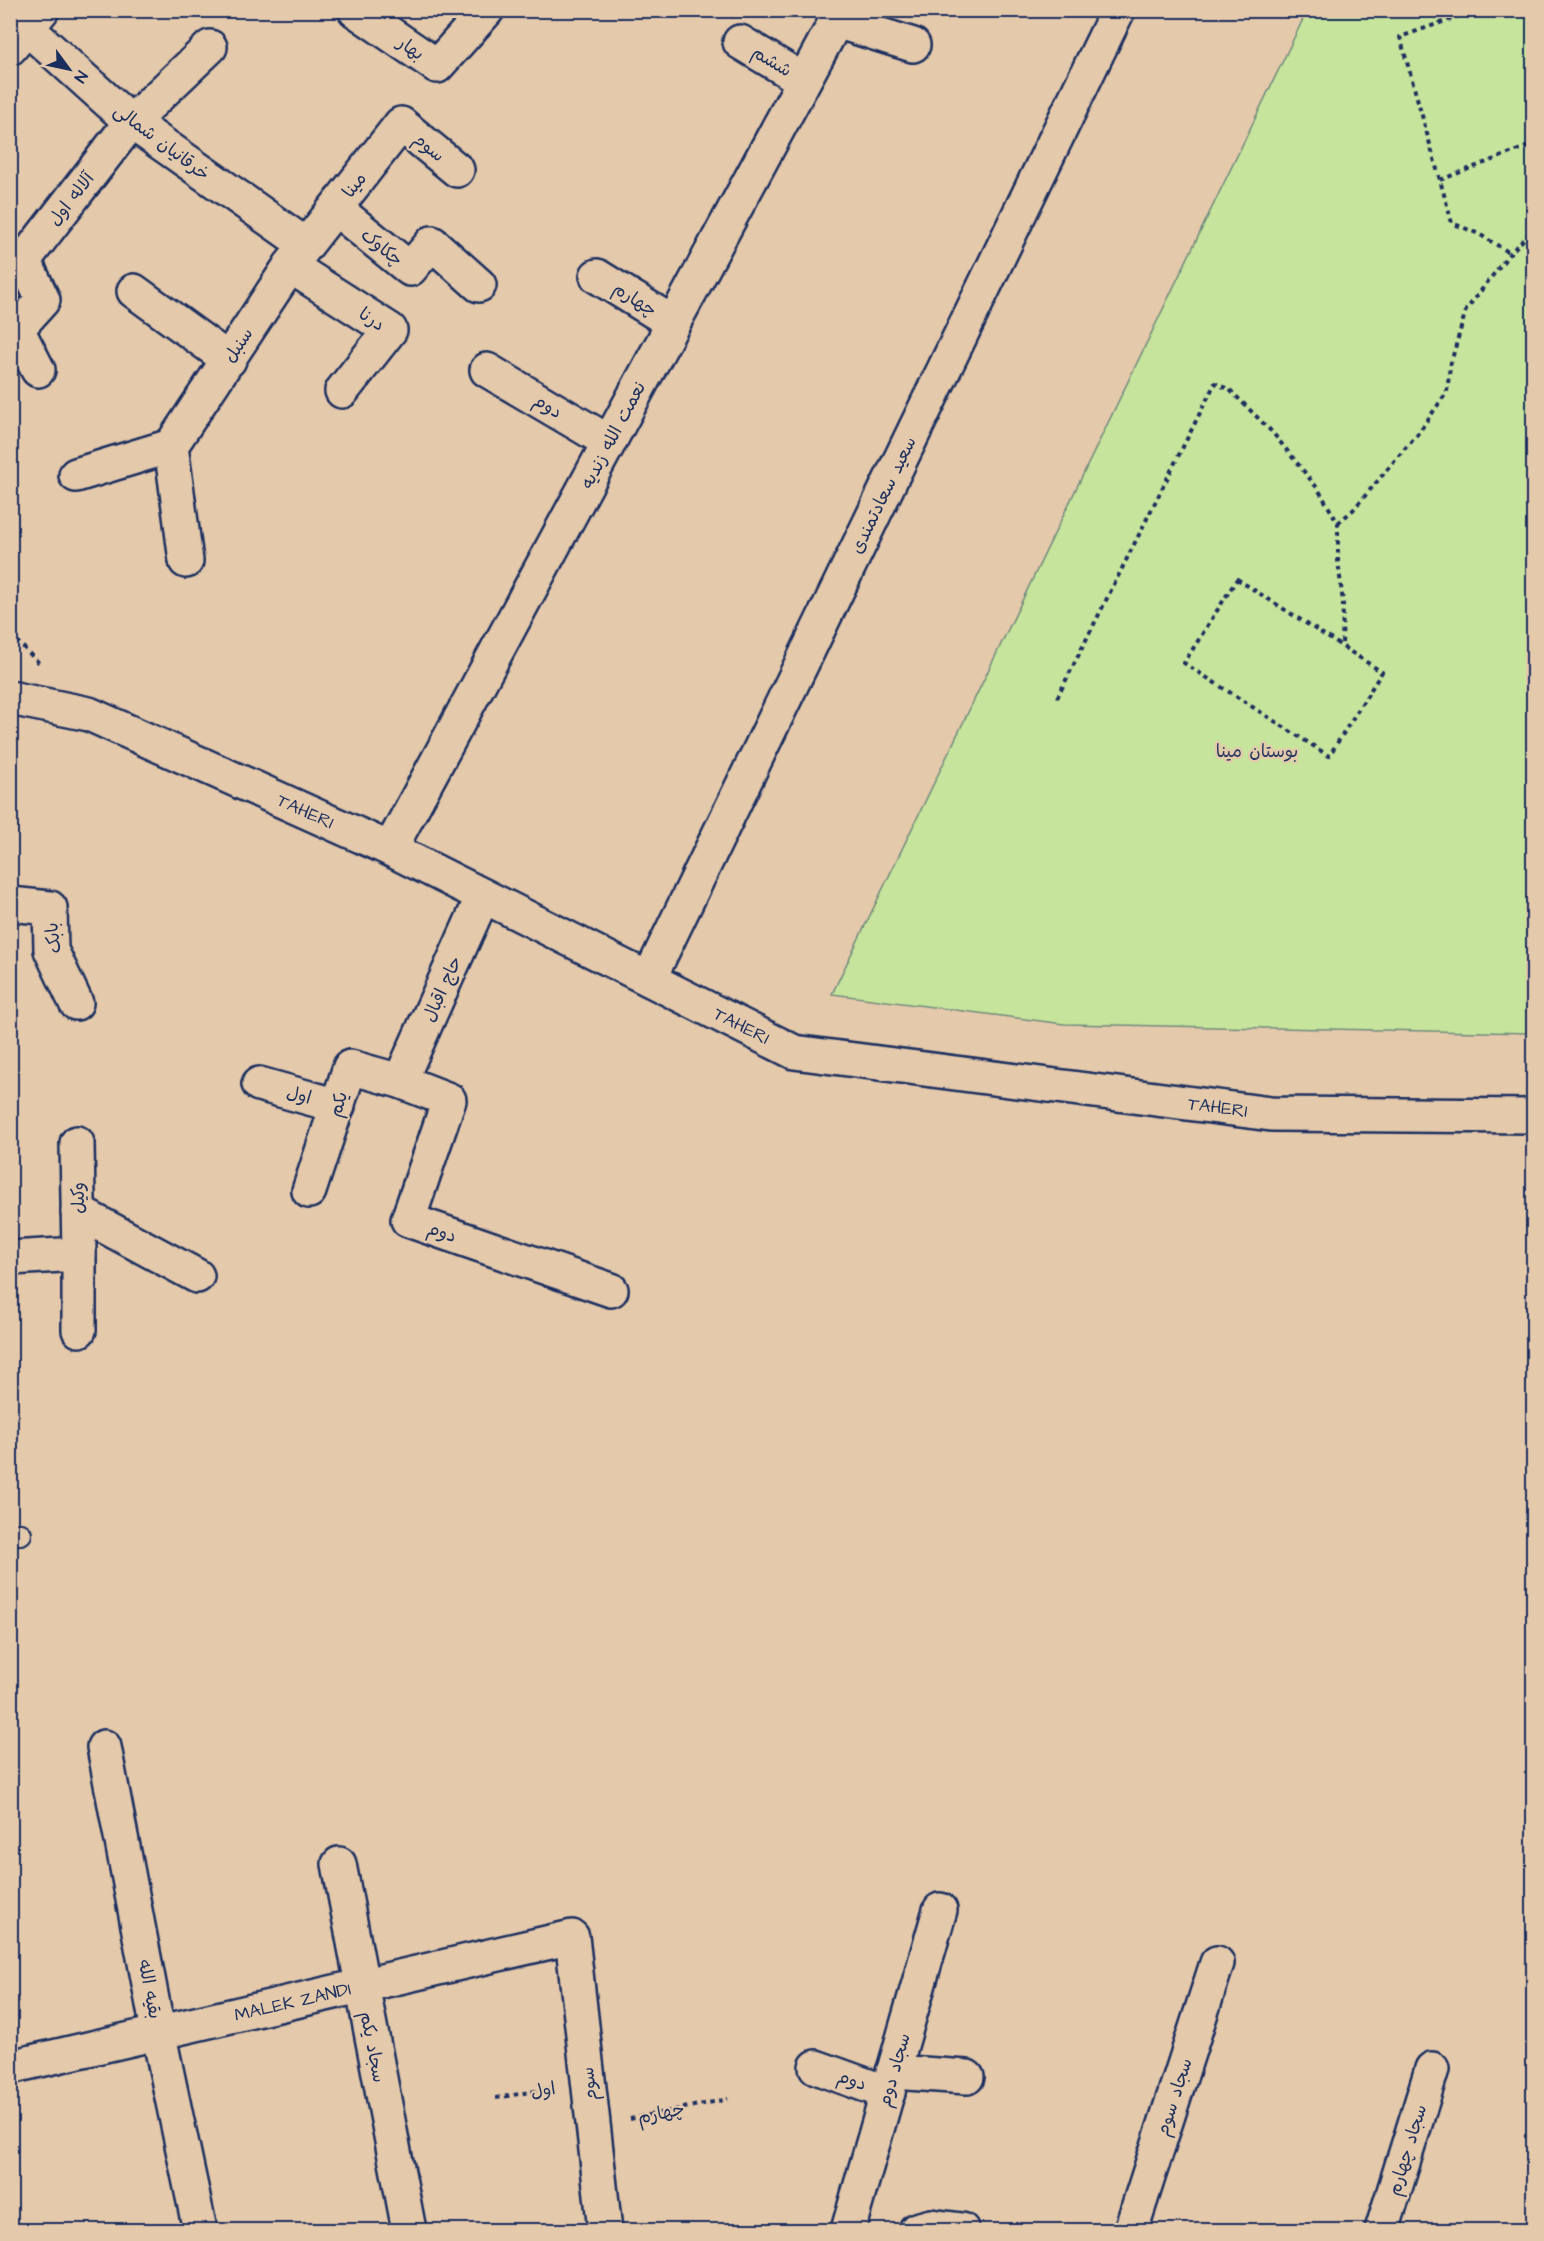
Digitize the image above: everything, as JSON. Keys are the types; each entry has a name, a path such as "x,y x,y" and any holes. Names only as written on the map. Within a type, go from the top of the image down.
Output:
{"street":[{"name":"بهار","path":"355,10 437,66 487,10"},
{"name":"سعید سعادتمندی","path":"649,979 1118,10"},
{"name":"نعمت الله زندیه","path":"390,849 836,21 913,45"},
{"name":"خرقانیان شمالی","path":"26,29 130,122 298,256"},
{"name":"ششم","path":"740,42 803,81"},
{"name":"آلاله اول","path":"39,370 17,328 43,300 24,260 130,122 210,47"},
{"name":"مینا","path":"298,256 401,124"},
{"name":"سوم","path":"401,124 457,170"},
{"name":"چکاوک","path":"336,209 410,269 432,243 479,285"},
{"name":"سنبل","path":"171,447 298,256"},
{"name":"درنا","path":"298,256 390,330 342,390"},
{"name":"چهارم","path":"597,276 673,323"},
{"path":"134,291 229,360"},
{"name":"دوم","path":"487,370 609,442"},
{"path":"76,476 171,447 186,561"},
{"name":"TAHERI","path":"10,698 88,714 390,849 794,1052 1271,1114 1533,1116"},
{"name":"حاج اقبال","path":"400,1081 483,896"},
{"name":"بابک","path":"10,904 50,908 51,950 75,1003"},
{"name":"یکم","path":"309,1191 350,1067 400,1081"},
{"name":"دوم","path":"400,1081 449,1100 408,1220 611,1290"},
{"name":"اول","path":"260,1084 338,1106"},
{"name":"وکیل","path":"78,1143 79,1330"},
{"path":"78,1212 197,1276"},
{"path":"10,1258 79,1254"},
{"name":"بقیه الله","path":"104,1747 158,2031 201,2230"},
{"name":"سجاد یکم","path":"339,1864 409,2230"},
{"name":"سجاد دوم","path":"848,2230 940,1910"},
{"name":"سوم","path":"572,1937 605,2230"},
{"name":"MALEK ZANDI","path":"10,2067 572,1937"},
{"name":"سجاد سوم","path":"1131,2230 1217,1963"},
{"name":"دوم","path":"816,2067 890,2082"},
{"name":"سجاد چهارم","path":"1382,2230 1432,2069"},
{"path":"890,2082 967,2077"},
{"path":"916,2230 931,2226 962,2230"}],"path":[{"path":"1476,10 1400,37 1452,223 1479,234 1510,253"},
{"path":"1440,180 1533,144"},
{"path":"1338,523 1353,510 1419,432 1448,392 1450,366 1466,310 1510,253 1533,229"},
{"path":"1057,698 1215,384 1230,390 1272,432 1318,489 1338,523 1338,560 1343,603 1342,646"},
{"path":"1237,579 1342,646 1382,672 1329,756 1184,663 1237,579"},
{"name":"اول","path":"496,2098 589,2081"},
{"name":"چهارم","path":"594,2126 728,2099"}],"green space":[{"name":"بوستان مینا","path":"1307,11 1533,11 1533,1033 1064,1024 832,994"}]}
